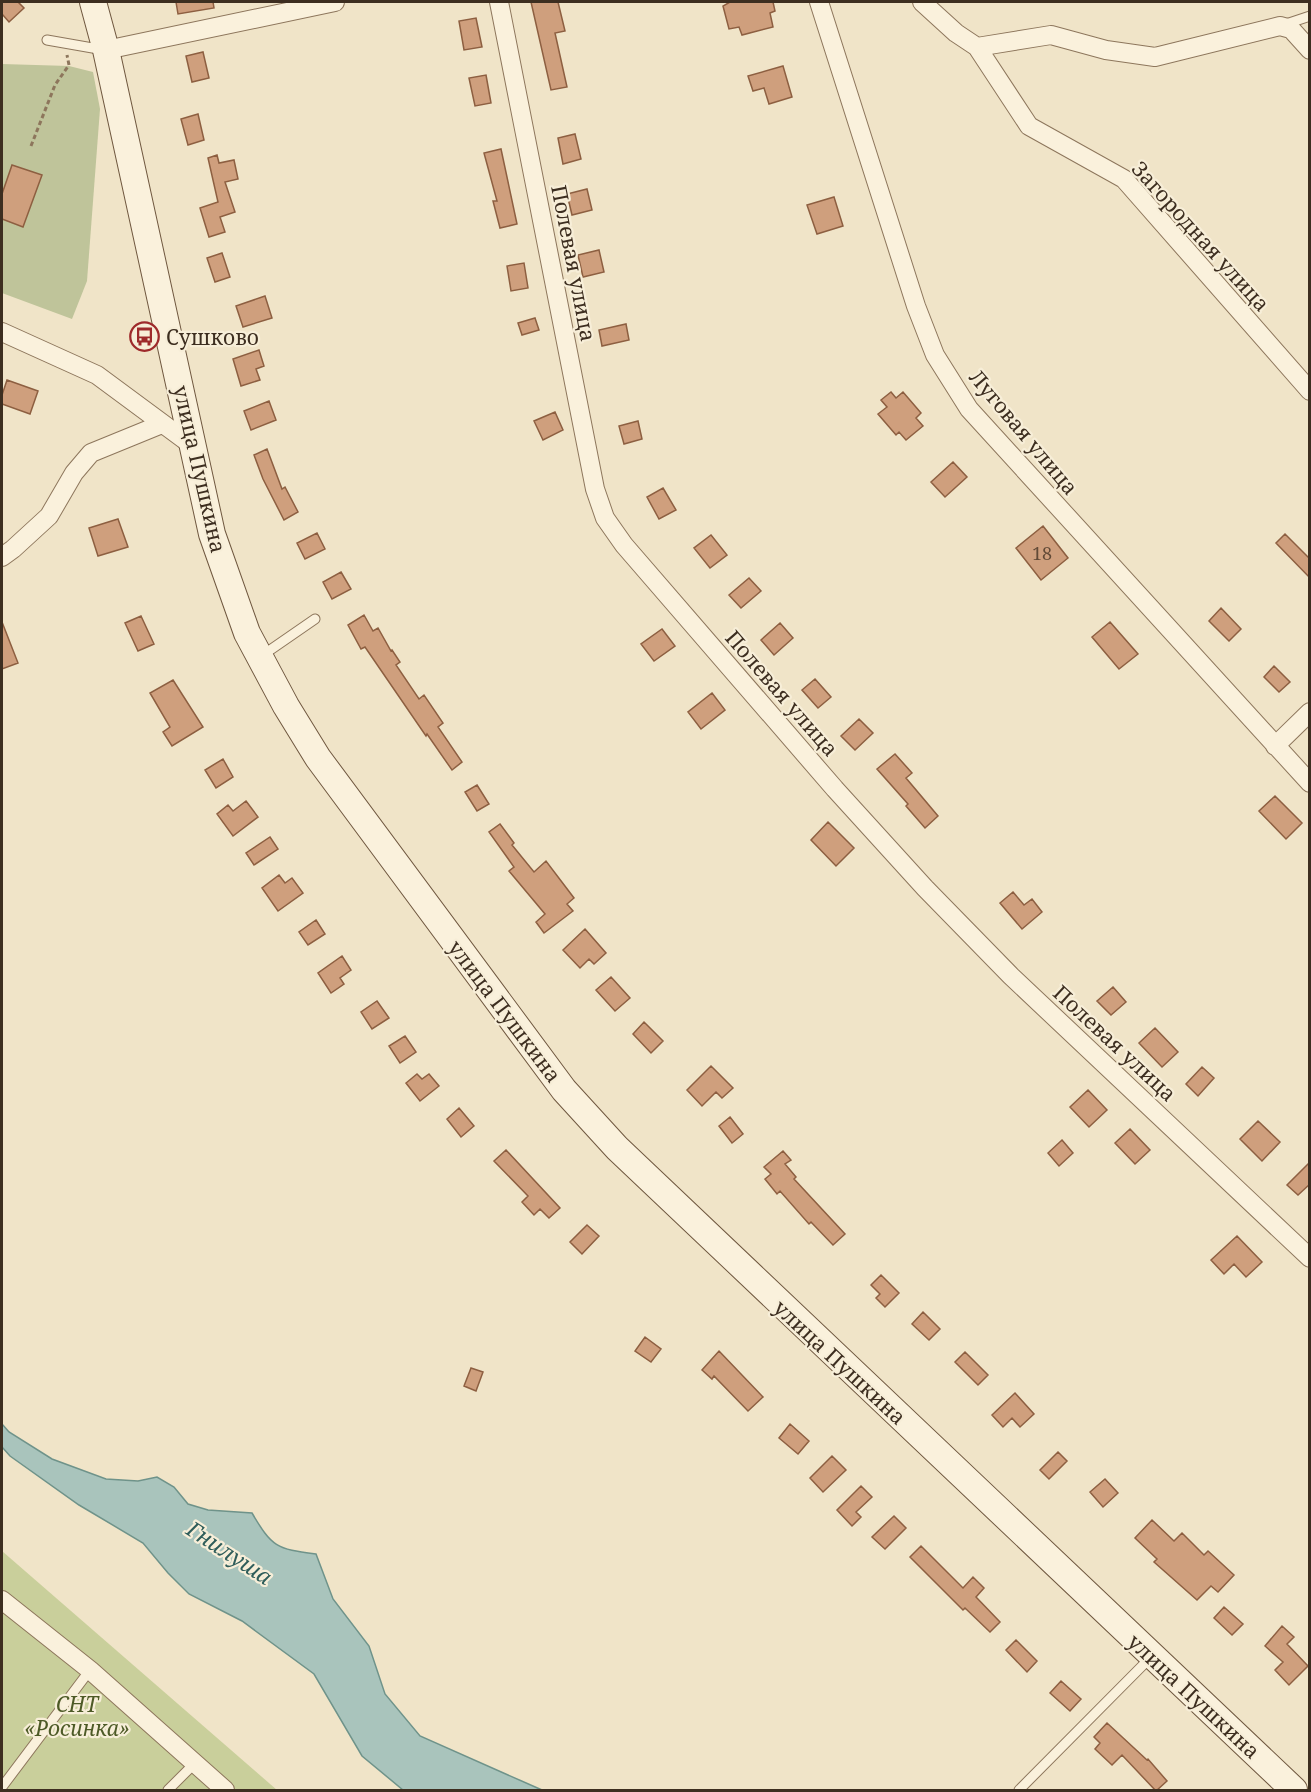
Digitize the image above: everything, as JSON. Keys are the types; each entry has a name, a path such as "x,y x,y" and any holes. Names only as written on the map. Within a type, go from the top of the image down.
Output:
{"main road":[{"name":"улица Пушкина","path":"93,2 106,50 212,534 247,633 286,706 324,767 564,1090 609,1140 707,1236 1294,1791"}],"street":[{"path":"106,50 335,2"},
{"name":"Полевая улица","path":"499,2 595,489 605,518 624,545 835,789 925,888 1011,976 1310,1258"},
{"name":"Луговая улица","path":"819,2 916,306 935,355 969,409 1310,783"},
{"name":"Загородная улица","path":"922,2 956,33 977,47 1029,126 1124,179 1310,391"},
{"path":"977,47 1051,35 1106,50 1155,57 1280,26 1292,29 1310,50"},
{"path":"2,332 97,375 193,447"},
{"path":"2,557 49,516 74,473 91,453 162,424"},
{"path":"1275,746 1310,712"},
{"path":"2,1600 90,1670 225,1791"}],"lane":[{"path":"1280,26 1310,16"},
{"path":"47,40 106,50"},
{"path":"260,657 315,619"},
{"path":"1019,1791 1152,1656"},
{"path":"2,1787 90,1670"},
{"path":"168,1791 195,1763"}],"path":[{"path":"31,147 55,85 69,66 65,44"}],"green space":[{"path":"2,64 69,66 93,72 100,109 87,281 72,319 2,293"},
{"name":"СНТ «Росинка»","path":"2,1551 277,1790 2,1790"}],"water":[{"name":"Гнилуша","path":"2,1424 9,1432 52,1459 106,1479 138,1481 157,1477 174,1487 188,1504 208,1510 252,1513 270,1540 276,1544 283,1548 316,1554 333,1599 369,1646 385,1694 420,1736 542,1790 403,1790 362,1756 314,1674 242,1621 189,1594 143,1543 79,1505 10,1456 2,1447"}],"building":[{"path":"2,2 18,2 24,8 9,22 2,14"},
{"path":"176,2 213,2 214,8 178,14"},
{"path":"531,2 558,2 565,31 555,33 567,87 551,90"},
{"path":"730,2 773,2 775,11 770,13 773,27 742,35 739,27 729,29 723,6"},
{"path":"476,18 482,47 464,50 459,21"},
{"path":"203,52 209,78 192,82 186,56"},
{"path":"783,66 792,97 769,104 764,88 753,91 748,76"},
{"path":"486,75 491,103 475,106 469,78"},
{"path":"198,114 204,140 188,145 181,119"},
{"path":"575,134 581,159 563,164 558,138"},
{"path":"501,149 517,224 500,228 493,201 497,201 484,153"},
{"path":"217,155 219,163 234,160 238,179 225,182 235,212 220,217 225,232 209,237 200,208 218,202 208,158"},
{"path":"12,165 42,175 23,227 2,219 2,194"},
{"path":"587,189 592,210 572,215 567,194"},
{"path":"834,197 843,226 817,234 807,205"},
{"path":"599,250 604,272 583,277 578,255"},
{"path":"222,253 230,277 215,282 207,258"},
{"path":"524,263 528,288 511,291 507,266"},
{"path":"265,296 272,318 243,327 236,306"},
{"path":"535,318 539,330 522,335 518,323"},
{"path":"626,324 629,340 602,346 599,330"},
{"path":"259,350 264,366 256,369 260,380 241,386 233,359"},
{"path":"7,380 38,391 30,414 2,404 2,395"},
{"path":"891,392 896,398 903,392 921,413 916,418 923,426 906,440 899,432 896,435 878,414 887,407 881,400"},
{"path":"269,401 276,420 251,430 244,411"},
{"path":"555,412 563,430 543,440 534,421"},
{"path":"638,421 642,439 624,444 619,426"},
{"path":"267,449 282,489 285,487 298,512 284,520 263,479 254,455"},
{"path":"953,462 967,477 945,497 931,482"},
{"path":"663,488 676,510 659,519 647,497"},
{"path":"118,519 128,547 98,556 89,528"},
{"path":"1043,526 1068,558 1041,580 1016,548"},
{"path":"317,533 325,549 305,559 297,543"},
{"path":"1285,534 1310,559 1310,578 1276,543"},
{"path":"711,535 727,555 710,568 694,548"},
{"path":"341,572 351,589 332,599 323,582"},
{"path":"749,578 761,591 741,608 729,595"},
{"path":"1221,608 1241,629 1229,641 1209,621"},
{"path":"364,615 373,631 378,628 400,662 396,665 419,699 424,695 443,723 438,727 462,762 452,770 365,647 361,649 348,625"},
{"path":"141,616 154,644 138,651 125,623"},
{"path":"2,622 18,663 2,669"},
{"path":"1110,622 1138,654 1119,669 1092,637"},
{"path":"780,623 793,638 774,655 761,640"},
{"path":"662,629 675,646 654,661 641,644"},
{"path":"1274,666 1290,682 1279,692 1264,677"},
{"path":"815,679 831,697 818,708 802,690"},
{"path":"173,680 203,727 172,746 163,732 170,727 150,693"},
{"path":"712,693 725,710 701,729 688,712"},
{"path":"859,719 873,733 855,750 841,736"},
{"path":"895,754 912,773 906,778 938,816 925,828 906,806 908,804 877,769"},
{"path":"223,759 233,777 216,788 205,770"},
{"path":"477,785 489,804 477,811 465,792"},
{"path":"1275,796 1302,823 1286,839 1259,811"},
{"path":"246,801 258,817 233,836 217,814 228,805 233,811"},
{"path":"828,822 854,848 836,866 811,840"},
{"path":"500,824 514,843 512,845 534,872 546,861 574,898 567,904 573,911 544,933 536,922 545,914 509,871 514,867 489,832"},
{"path":"270,837 278,849 254,865 246,853"},
{"path":"279,875 285,883 292,878 303,893 278,911 262,888"},
{"path":"1013,892 1024,905 1032,899 1042,912 1022,929 1000,903"},
{"path":"316,920 325,934 308,945 299,932"},
{"path":"585,929 606,953 594,964 589,959 580,968 563,950"},
{"path":"342,956 351,970 340,978 344,984 331,993 318,973"},
{"path":"611,977 630,998 615,1011 596,990"},
{"path":"1113,987 1126,1002 1111,1015 1097,1001"},
{"path":"377,1001 389,1018 372,1029 361,1012"},
{"path":"644,1022 663,1041 651,1053 633,1034"},
{"path":"1155,1028 1178,1052 1162,1067 1139,1043"},
{"path":"405,1036 416,1052 400,1063 389,1046"},
{"path":"711,1066 733,1088 722,1098 716,1092 702,1106 687,1090"},
{"path":"1202,1067 1214,1078 1198,1096 1186,1084"},
{"path":"417,1074 422,1079 429,1074 439,1086 420,1101 406,1083"},
{"path":"1088,1090 1107,1110 1089,1127 1070,1107"},
{"path":"459,1108 474,1126 461,1137 447,1119"},
{"path":"730,1117 743,1134 732,1143 719,1126"},
{"path":"1258,1121 1280,1142 1262,1161 1240,1139"},
{"path":"1130,1129 1150,1150 1135,1164 1115,1143"},
{"path":"1062,1140 1073,1153 1059,1166 1048,1153"},
{"path":"506,1150 560,1208 549,1218 540,1209 534,1215 522,1202 528,1196 494,1161"},
{"path":"783,1151 791,1160 785,1164 796,1177 794,1179 845,1234 833,1245 811,1222 809,1224 780,1191 777,1194 765,1179 771,1174 764,1167"},
{"path":"1310,1162 1310,1184 1298,1195 1287,1185"},
{"path":"587,1225 599,1236 582,1254 570,1242"},
{"path":"1237,1236 1262,1262 1246,1277 1234,1264 1224,1274 1211,1260"},
{"path":"881,1275 899,1293 885,1307 876,1298 880,1294 871,1285"},
{"path":"923,1312 940,1329 929,1340 912,1324"},
{"path":"645,1337 661,1349 651,1362 635,1351"},
{"path":"719,1351 763,1397 748,1411 714,1376 712,1379 702,1370"},
{"path":"965,1352 988,1375 978,1385 955,1362"},
{"path":"471,1368 483,1372 476,1391 464,1386"},
{"path":"1015,1393 1034,1414 1020,1427 1012,1418 1003,1427 992,1415"},
{"path":"790,1424 809,1441 798,1454 779,1438"},
{"path":"1058,1452 1067,1461 1049,1479 1040,1470"},
{"path":"832,1456 846,1470 823,1492 810,1478"},
{"path":"1105,1479 1118,1493 1103,1507 1090,1492"},
{"path":"861,1486 872,1497 856,1512 861,1517 852,1526 837,1510"},
{"path":"894,1516 906,1528 885,1549 872,1537"},
{"path":"1152,1520 1174,1541 1182,1533 1204,1555 1208,1551 1234,1575 1218,1592 1211,1586 1197,1600 1154,1562 1157,1559 1135,1538"},
{"path":"921,1546 963,1588 973,1577 984,1588 976,1597 1000,1622 990,1632 965,1608 963,1610 910,1557"},
{"path":"1224,1607 1243,1624 1232,1635 1214,1618"},
{"path":"1282,1626 1294,1637 1287,1644 1308,1666 1289,1685 1275,1670 1283,1662 1265,1646"},
{"path":"1016,1640 1037,1661 1027,1672 1006,1650"},
{"path":"1061,1681 1081,1699 1070,1711 1050,1693"},
{"path":"1107,1723 1148,1759 1167,1781 1156,1791 1122,1755 1112,1765 1095,1749 1100,1743 1094,1737"}],"place":[{"name":"Сушково","path":"145,337"}]}
